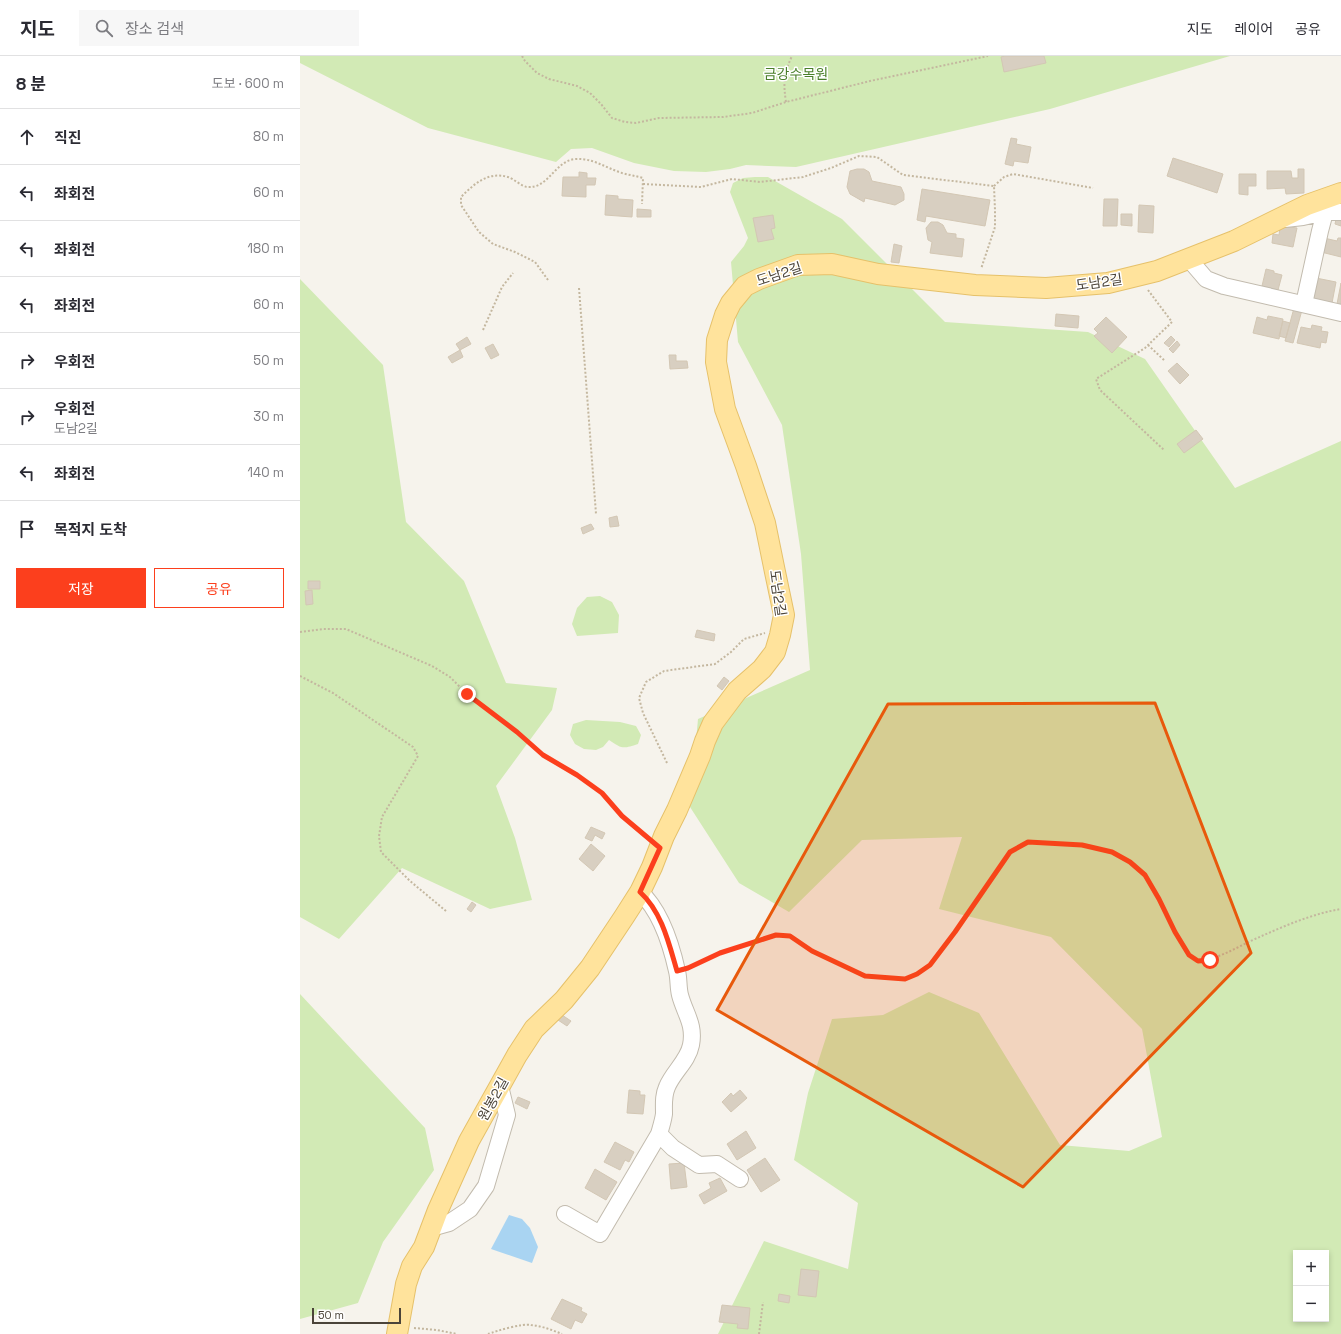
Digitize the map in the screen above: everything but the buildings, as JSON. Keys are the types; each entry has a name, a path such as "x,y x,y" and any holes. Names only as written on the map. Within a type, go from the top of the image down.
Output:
{"main road":[{"path":"1279,220 1307,205 1341,193"},
{"name":"도남2길","path":"640,892 677,810 713,723 738,691 762,669 775,652 782,628 784,615 765,524 726,409 716,362 717,340 725,315 731,303 745,286 759,278 798,264 832,264 878,274 975,285 1046,288 1108,283 1157,271 1234,241 1279,220"},
{"name":"원봉2길","path":"398,1330 406,1284 412,1266 424,1247 469,1142 517,1055 534,1030 564,1000 590,968 640,892"}],"street":[{"name":"도남2길","path":"1279,220 1333,212"},
{"path":"1304,304 1333,212"},
{"path":"1188,258 1206,279 1224,286 1341,313"},
{"path":"565,1214 600,1234 659,1134 663,1122 663,1100 666,1088 673,1075 685,1060 691,1046 693,1033 689,1015 680,995 677,971 664,929 656,912 645,896 640,892"},
{"path":"431,1228 449,1223 470,1209 486,1186 507,1115 500,1086"},
{"path":"659,1134 673,1148 700,1165 716,1164 740,1179"}],"path":[{"path":"522,56 537,73 549,79 577,86 590,93 612,118 625,122 636,123 658,118 723,118 752,113 786,102 870,81 988,56"},
{"path":"786,102 783,87 785,71 792,56"},
{"path":"643,184 701,187 732,180 760,182 803,177 831,168 859,156 877,157 903,175 994,186 1004,177 1013,174 1093,188"},
{"path":"548,280 535,262 515,252 493,244 478,232 461,205 461,197 474,184 491,175 508,177 526,187 541,184 563,163 576,159 597,162 622,173 643,178 642,204"},
{"path":"975,285 995,227 996,210 994,186"},
{"path":"483,330 502,286 513,273"},
{"path":"1138,276 1172,322 1148,345 1096,379 1100,390 1164,450"},
{"path":"579,288 596,514"},
{"path":"1148,345 1165,361"},
{"path":"667,763 643,713 639,698 646,682 664,670 715,664 731,652 744,639 782,628"},
{"path":"300,632 324,629 346,629 432,666 450,677 467,694 517,732 543,755 577,775 602,793 622,816 660,848"},
{"path":"300,676 333,693 413,747 418,756 382,817 379,836 381,852 410,881 446,911"},
{"path":"677,971 688,968 720,953 776,935 790,936 812,951 865,976 905,979 917,974 930,965 955,932 1010,852 1028,842 1082,845 1112,852 1130,862 1145,875 1178,938 1189,955 1198,961 1210,960 1254,939 1296,922 1324,912 1341,909"},
{"path":"759,1334 763,1302"},
{"path":"488,1334 494,1331 530,1324 562,1334"},
{"path":"398,1330 437,1330 457,1334"}],"highlighted area":[{"path":"1155,703 1251,953 1023,1187 717,1010 888,704"}],"green space":[{"name":"금강수목원","path":"300,56 1230,56 1050,109 796,167 746,165 706,172 674,171 634,163 592,148 571,149 556,162 428,128 300,63"},
{"path":"768,177 842,219 945,322 1088,332 1145,359 1235,488 1341,441 1341,1334 718,1334 764,1241 848,1269 858,1203 794,1160 808,1093 832,1019 883,1015 929,992 979,1013 1060,1145 1129,1151 1162,1137 1142,1029 1051,937 939,909 962,837 862,840 789,912 739,883 690,807 698,719 810,670 801,554 782,425 738,342 731,262 744,246 748,238 730,192 733,183 743,178"},
{"path":"300,279 383,365 406,522 464,581 506,683 557,688 552,710 496,786 515,838 532,900 490,909 402,868 339,939 300,917"},
{"path":"600,596 612,602 619,615 618,633 577,636 572,624 577,608 587,597"},
{"path":"586,720 620,722 636,726 641,735 638,744 623,747 609,740 603,747 596,750 584,749 575,744 570,735 573,724"},
{"path":"300,994 425,1128 434,1170 383,1242 358,1303 300,1319"}],"water":[{"path":"509,1215 522,1219 530,1228 538,1247 532,1263 491,1249"}],"route":[{"path":"467,694 517,732 543,755 577,775 602,793 622,816 660,848 640,892 645,896 656,912 666,934 677,971 688,968 720,953 776,935 790,936 812,951 865,976 905,979 917,974 930,965 955,932 1010,852 1028,842 1082,845 1112,852 1130,862 1145,875 1189,955 1198,961 1210,960"}]}
